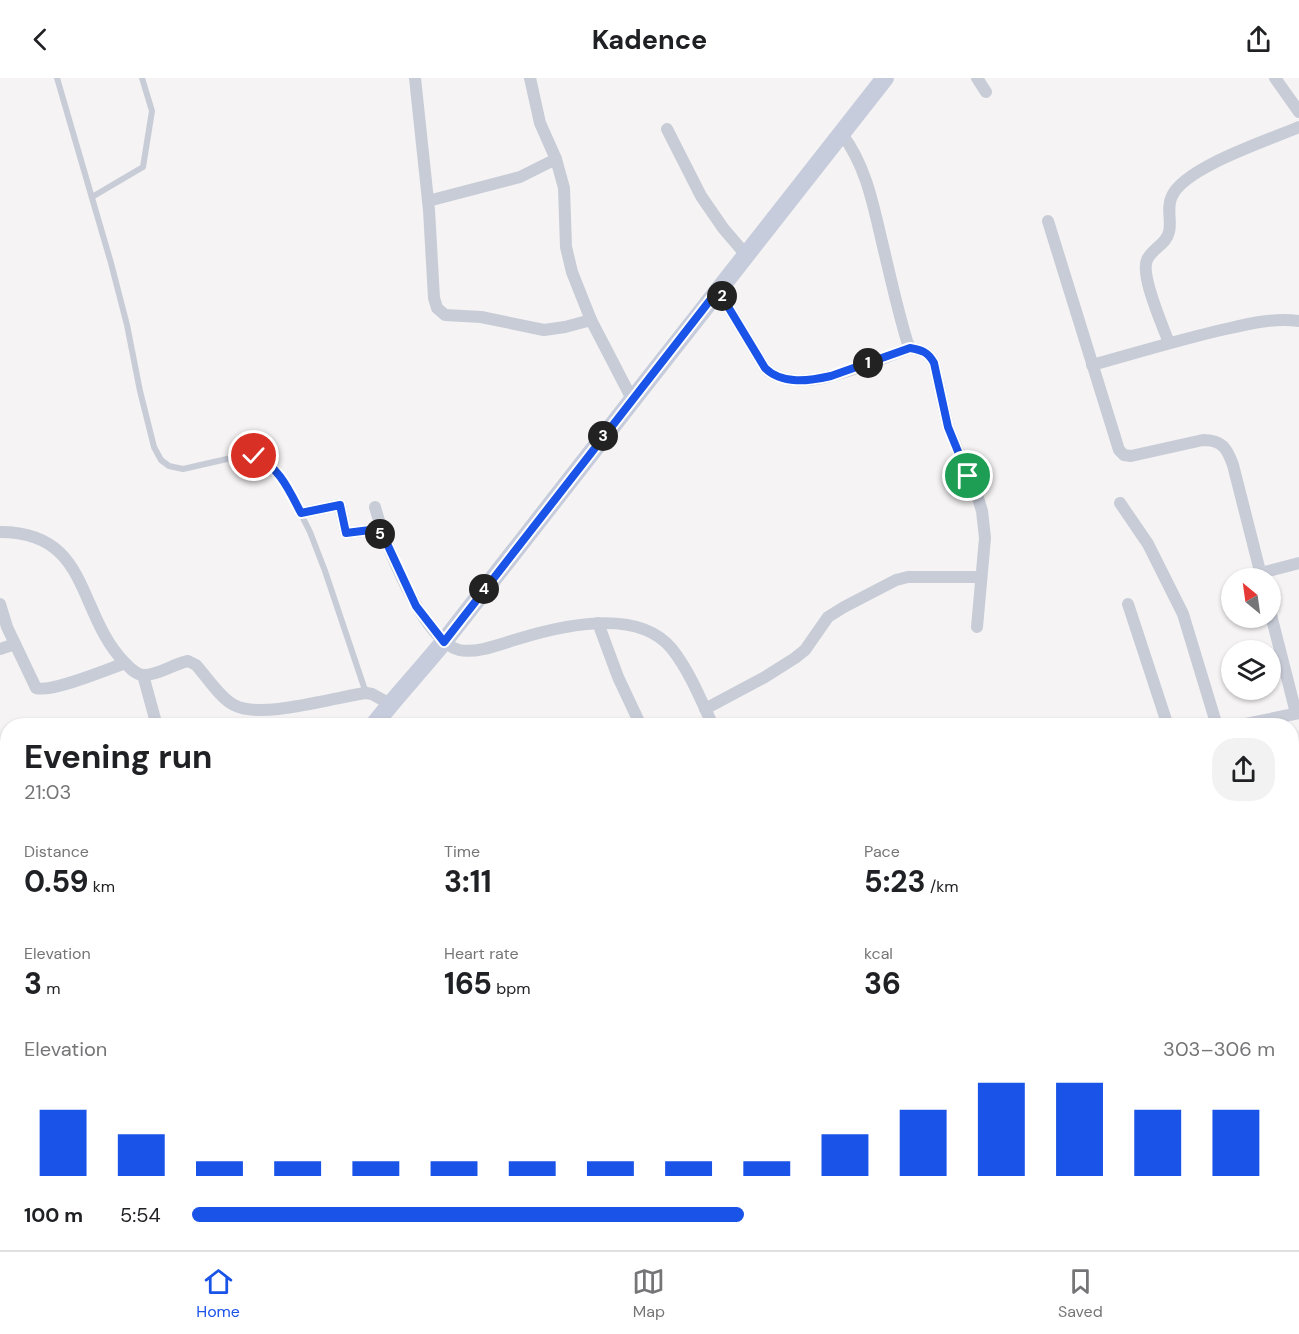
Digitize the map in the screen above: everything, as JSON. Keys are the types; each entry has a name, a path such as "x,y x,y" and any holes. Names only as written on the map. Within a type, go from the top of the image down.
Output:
{"main road":[{"path":"379,718 444,642 632,399 842,134 879,81"}],"street":[{"path":"415,78 428,201 434,298 437,308 445,315 481,317 544,330 591,320"},
{"path":"530,78 540,123 556,159 564,188 566,247 572,272 591,320 632,399"},
{"path":"977,78 986,92"},
{"path":"1275,78 1299,112"},
{"path":"1169,343 1145,266 1148,258 1166,241 1170,231 1168,207 1172,194 1186,179 1207,166 1299,127"},
{"path":"667,129 701,196 723,228 746,255"},
{"path":"842,134 851,146 871,193 900,318 910,348"},
{"path":"428,201 520,177 556,159"},
{"path":"1048,221 1119,450 1124,455 1131,456 1203,440 1221,443 1228,450 1260,568"},
{"path":"718,290 765,368 771,375 782,379 808,380 831,376 910,348 922,350 930,355 934,363 948,427 982,511 985,538 977,627"},
{"path":"1092,365 1169,343 1266,321 1281,319 1299,321"},
{"path":"1120,503 1148,544 1183,614 1215,718"},
{"path":"301,513 340,505 346,533 370,530 383,535"},
{"path":"375,507 383,535 416,606 444,642 459,650 480,649 548,630 617,622 652,633 671,648 697,691 709,718"},
{"path":"0,532 39,537 56,547 68,560 106,636 125,663 135,672 143,675 188,661 196,665 234,706 250,710 277,709 366,693 390,704"},
{"path":"1281,569 1299,562"},
{"path":"705,709 795,658 805,650 828,617 896,580 908,577 981,577"},
{"path":"0,604 15,644 36,688 42,690 125,663"},
{"path":"1128,604 1165,718"},
{"path":"598,623 618,677 637,718"},
{"path":"1274,718 1298,713 1275,628"},
{"path":"0,649 15,644"},
{"path":"143,675 155,718"}],"lane":[{"path":"57,78 127,325 135,372 154,447 161,460 169,466 183,468 240,456 254,456 265,460 273,467 288,488 301,513 325,571 366,693"},
{"path":"92,197 143,167 152,111 142,78"}],"route":[{"path":"254,456 265,460 273,467 288,488 301,513 340,505 346,533 370,530 383,535 416,606 444,642 718,290 765,368 771,375 782,379 818,379 831,376 910,348 922,350 930,355 934,363 942,409 968,476"}]}
